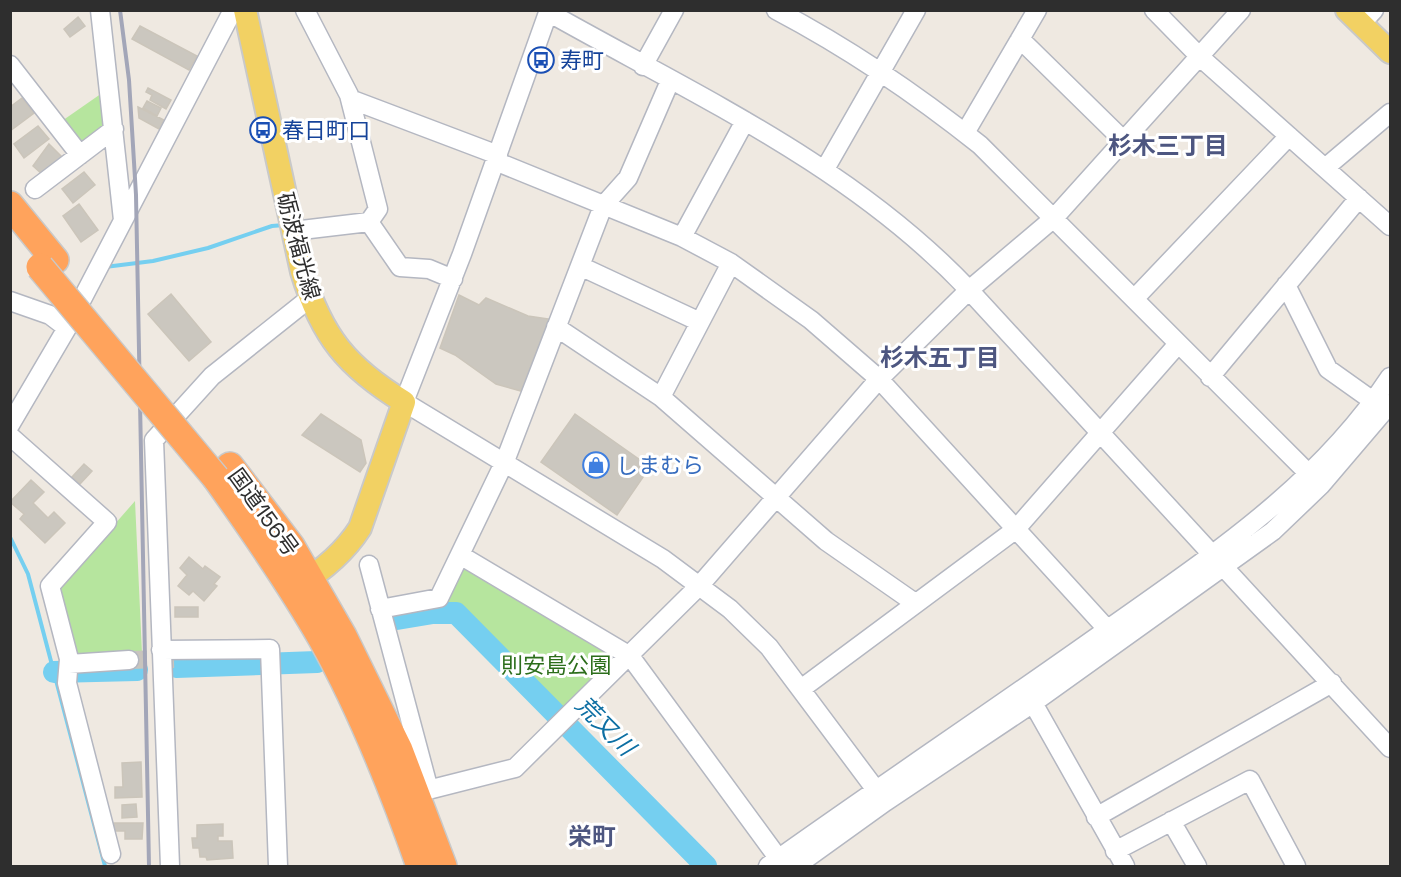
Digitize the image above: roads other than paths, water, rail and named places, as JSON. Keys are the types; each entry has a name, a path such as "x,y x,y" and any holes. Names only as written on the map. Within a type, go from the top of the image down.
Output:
{"highway":[{"name":"国道156号","path":"10,205 48,264 223,472 301,584 375,700 422,792 443,867"},
{"name":"国道156号","path":"10,231 48,264"},
{"name":"国道156号","path":"301,584 322,640 357,707 420,867"}],"main road":[{"name":"砺波福光線","path":"245,10 293,231 310,298 325,330 347,360 374,384 404,402"},
{"path":"1361,15 1390,52"},
{"path":"301,584 350,543 360,528 404,402"}],"street":[{"path":"100,10 123,220"},
{"path":"10,425 67,328 233,10"},
{"path":"293,231 369,222 378,209 350,99 305,10"},
{"path":"643,66 674,10"},
{"path":"825,169 916,10"},
{"path":"965,133 1037,10"},
{"path":"1154,10 1200,57 1390,226"},
{"path":"369,565 422,792 514,768 700,585 879,379 969,290 1054,218 1241,10"},
{"path":"881,796 769,647 700,585 505,461 404,402 453,279 548,11 825,169 905,229 969,290 1390,748"},
{"path":"786,13 882,72 965,133 1054,218 1315,479"},
{"path":"1020,39 1124,141"},
{"path":"10,65 80,155"},
{"path":"380,609 439,598 505,461 603,206 628,178 670,81"},
{"path":"350,99 682,237 731,263 811,320 879,379 1108,630"},
{"path":"1325,168 1390,112"},
{"path":"682,237 745,122"},
{"path":"35,189 114,129"},
{"path":"1134,299 1289,136"},
{"path":"1210,376 1359,198"},
{"path":"369,222 400,267 429,268 453,279"},
{"path":"661,397 731,263"},
{"path":"580,266 700,322"},
{"path":"1286,285 1329,369 1382,402"},
{"path":"170,867 154,440 212,376 310,298"},
{"path":"10,301 50,315 67,328"},
{"path":"556,327 661,397 826,541 915,603"},
{"path":"801,689 1015,530 1178,344"},
{"path":"796,867 881,796 1108,630 1219,561 1273,531 1382,402 1390,377"},
{"path":"10,436 107,522 50,586 69,664 67,683 111,854"},
{"path":"460,555 630,656 777,864 881,796 1033,703 1219,561"},
{"path":"161,650 270,649 278,867"},
{"path":"182,659 271,658"},
{"path":"69,664 129,660"},
{"path":"1096,816 1332,683"},
{"path":"1033,703 1125,867"},
{"path":"1115,850 1250,780 1296,867"},
{"path":"1171,821 1197,867"}],"waterway":[{"path":"105,267 153,261 208,248 272,226 284,225"},
{"path":"10,537 28,574 105,866"},
{"name":"荒又川","path":"397,619 433,613 456,613 706,866"},
{"name":"荒又川","path":"176,667 317,662"},
{"name":"荒又川","path":"54,672 137,670"}],"tunnel":[{"path":"129,660 176,659"}],"railway":[{"path":"120,10 129,80 136,195 149,866"}],"place":[{"name":"寿町","path":"541,60"},
{"name":"春日町口","path":"263,130"},
{"name":"しまむら","path":"596,465"}],"district":[{"name":"杉木三丁目","path":"1168,146"},
{"name":"杉木五丁目","path":"940,358"},
{"name":"栄町","path":"592,837"}],"park label":[{"name":"則安島公園","path":"556,665"}]}
